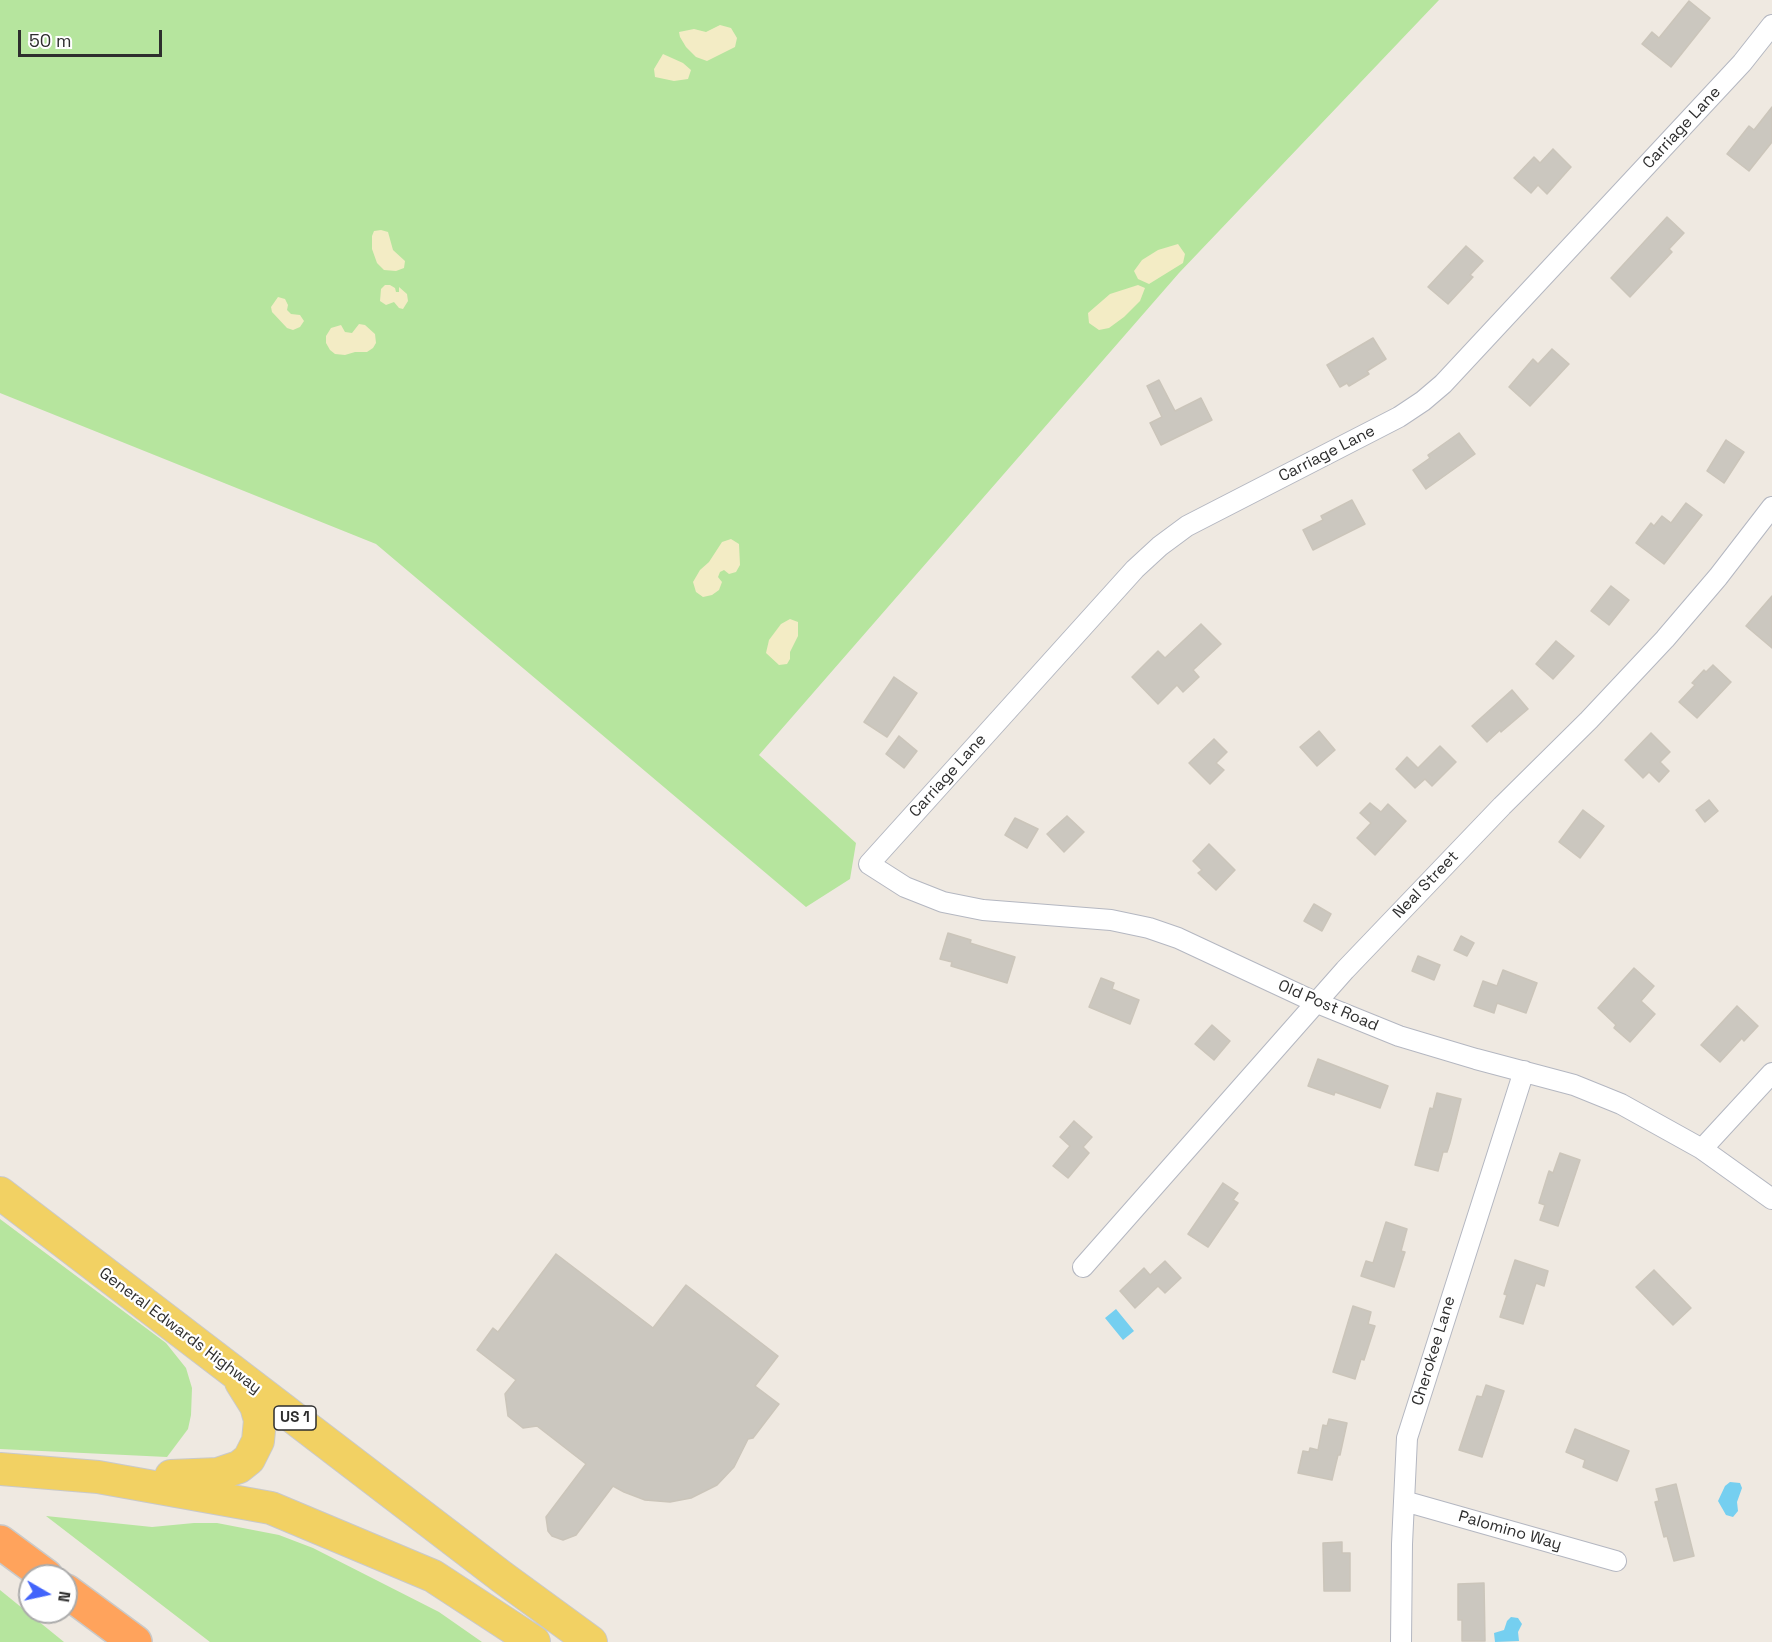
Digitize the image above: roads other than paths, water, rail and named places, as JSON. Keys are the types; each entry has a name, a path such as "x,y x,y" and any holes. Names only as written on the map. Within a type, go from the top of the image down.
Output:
{"highway":[{"path":"0,1542 30,1564"},
{"path":"78,1600 135,1642"}],"main road":[{"name":"General Edwards Highway","path":"0,1193 493,1570 591,1642"},
{"path":"98,1477 211,1475 233,1470 245,1463 253,1453 258,1441 260,1420 249,1394 227,1367"},
{"path":"15,1470 98,1477 271,1508 433,1576 534,1642"}],"street":[{"name":"Carriage Lane","path":"869,864 1135,569 1160,546 1187,526 1399,417 1443,384 1734,72 1772,25"},
{"name":"Neal Street","path":"1083,1267 1315,1002 1494,813 1589,720 1665,639 1718,577 1772,507"},
{"name":"Old Post Road","path":"869,864 905,886 943,902 983,910 1111,920 1149,928 1178,938 1315,1002 1399,1035 1476,1059 1574,1085 1621,1104 1702,1149 1772,1199"},
{"name":"Cherokee Lane","path":"1401,1642 1407,1438 1524,1071"},
{"path":"1702,1149 1772,1073"},
{"name":"Palomino Way","path":"1404,1501 1616,1561"}],"water":[{"path":"1116,1309 1134,1331 1123,1340 1105,1318"},
{"path":"1730,1482 1740,1483 1742,1488 1737,1502 1738,1511 1733,1517 1726,1515 1718,1501 1725,1486"},
{"path":"1511,1617 1518,1618 1522,1624 1518,1632 1519,1641 1495,1642 1494,1633 1504,1630"}]}
